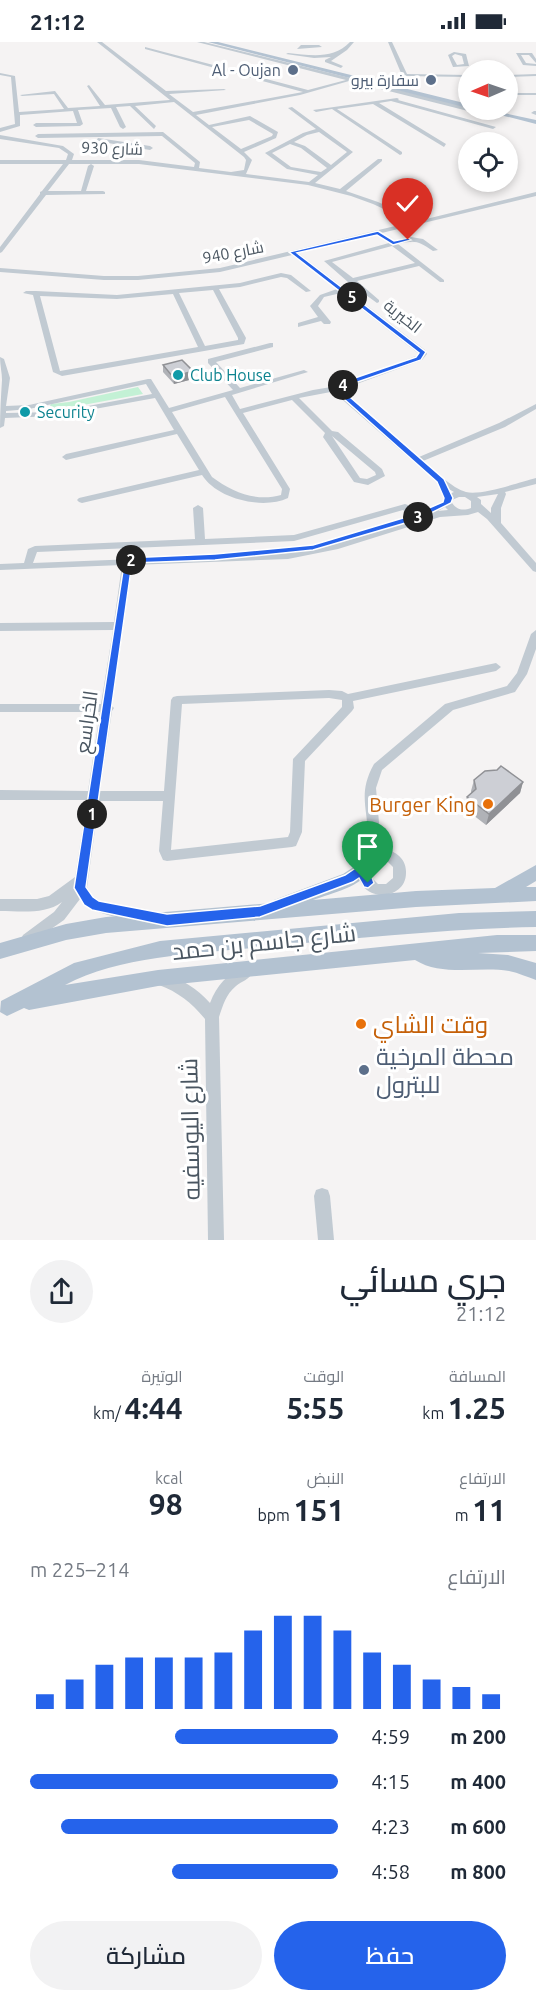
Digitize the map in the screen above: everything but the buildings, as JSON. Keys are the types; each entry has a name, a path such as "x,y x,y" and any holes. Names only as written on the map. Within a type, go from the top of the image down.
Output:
{"main road":[{"path":"212,42 458,105"},
{"path":"238,42 458,96"},
{"path":"246,53 260,54"},
{"path":"329,71 341,80"},
{"path":"412,95 440,99"},
{"path":"518,109 535,113"},
{"path":"518,118 536,122"},
{"path":"260,912 349,879 366,863"},
{"path":"498,895 536,872"},
{"name":"شارع جاسم بن حمد","path":"0,951 66,932 106,925 260,912 536,894"},
{"path":"4,1008 74,971 160,949 459,921 536,920"},
{"name":"شارع جاسم بن حمد","path":"4,1008 117,984 158,978 497,944 536,943"},
{"path":"415,952 441,959 511,962 536,972"}],"street":[{"path":"99,42 248,157"},
{"path":"131,42 137,44"},
{"path":"199,42 341,80 356,81 458,106"},
{"path":"341,67 327,61 352,42"},
{"path":"288,54 316,58 352,49 358,42"},
{"path":"390,42 406,75 458,76"},
{"path":"147,48 309,92"},
{"path":"455,66 458,72"},
{"path":"0,74 13,76 17,114 17,126 0,130"},
{"path":"518,76 536,75"},
{"path":"192,114 309,92 341,80"},
{"path":"89,86 104,107"},
{"path":"164,93 224,90"},
{"path":"35,93 38,112"},
{"path":"22,94 55,93 67,110"},
{"path":"518,94 536,94"},
{"path":"316,110 392,100 412,95"},
{"path":"384,109 412,95"},
{"path":"17,114 104,107 114,109 174,100"},
{"path":"392,100 458,118"},
{"path":"374,102 444,145"},
{"path":"133,107 154,127"},
{"path":"290,108 350,152 310,184"},
{"path":"333,108 400,153"},
{"path":"36,125 80,124 75,109"},
{"path":"114,109 123,127"},
{"path":"208,126 250,118 276,133 274,137 241,151"},
{"path":"467,120 493,127"},
{"path":"248,157 263,154 305,134 320,130"},
{"path":"85,135 90,139 150,148"},
{"path":"38,136 165,135 198,163 197,167"},
{"path":"0,137 65,149 71,154 69,160 0,251"},
{"path":"290,142 301,146 330,167"},
{"path":"263,154 289,168 322,174"},
{"path":"241,171 248,157"},
{"name":"شارع 930","path":"0,162 69,160 139,162 241,171 342,191 379,203 418,223"},
{"path":"342,191 380,160"},
{"path":"83,193 91,166"},
{"path":"42,193 104,193"},
{"name":"شارع 940","path":"0,270 104,278 147,277 223,269 536,194"},
{"path":"378,233 442,281"},
{"path":"377,301 327,261 393,243 418,240 435,250"},
{"name":"الخيرية","path":"292,252 421,350 423,354 419,358 339,388"},
{"path":"350,281 421,264"},
{"path":"223,269 229,286"},
{"path":"26,292 81,295 88,302 215,288 285,275 308,291"},
{"path":"36,293 59,374 242,340 215,288"},
{"path":"302,325 325,320 314,306 318,299 342,290"},
{"path":"175,291 203,349"},
{"path":"238,391 211,362 270,345"},
{"path":"0,359 3,384 1,417"},
{"path":"168,411 304,372"},
{"path":"1,417 42,403 146,381 158,395 203,472 216,485 234,495 262,500 285,496 286,489 227,394"},
{"path":"238,412 339,388 340,393 441,481 477,505 536,569"},
{"path":"1,417 48,415 158,395"},
{"path":"294,397 329,433 334,434 379,471 381,476 368,482 357,480 327,437 329,433"},
{"path":"42,403 41,411 48,415"},
{"path":"419,460 502,424 536,406"},
{"path":"66,457 180,431"},
{"path":"82,500 203,472"},
{"path":"441,481 450,508 496,523"},
{"path":"215,557 313,548 416,517 465,495 490,493 536,483"},
{"path":"0,567 275,556 316,552 439,514 472,511 477,505 502,494 536,483"},
{"path":"496,523 496,508 502,494"},
{"path":"28,565 31,551 35,549 303,537 404,507 416,517"},
{"path":"198,508 200,542"},
{"name":"الخراسع","path":"21,944 58,916 81,884 128,561"},
{"path":"0,627 119,626"},
{"path":"388,856 375,831 369,784 378,767 449,707 511,689 522,674 536,634"},
{"path":"347,698 348,708 299,759 296,832 292,842 166,856 168,796 177,700 329,694 342,695 347,698 496,667"},
{"path":"0,708 108,708"},
{"path":"0,795 168,796"},
{"path":"366,863 381,855 394,859 401,869 400,880 391,888 379,889 368,883 363,873 375,831"},
{"path":"0,905 37,905 53,901 81,884 88,901 97,906 167,920"},
{"name":"شارع اليوسفيه","path":"216,1240 212,1017 218,998 229,981 254,968"},
{"path":"158,978 180,985 199,999 212,1017"},
{"path":"322,1196 326,1240"}],"green space":[{"path":"138,387 143,394 54,412 49,408 51,404"}],"place":[{"name":"Al - Oujan","path":"293,70"},
{"name":"سفارة بيرو","path":"431,80"},
{"name":"Club House","path":"178,375"},
{"name":"Security","path":"25,412"},
{"name":"Burger King","path":"488,804"},
{"name":"وقت الشاي","path":"361,1024"},
{"name":"محطة المرخية للبترول","path":"364,1070"}],"route":[{"path":"368,883 363,868 349,879 260,912 167,920 97,906 88,901 80,888 128,561 215,557 313,548 429,513 447,503 448,498 441,481 339,391 341,386 422,357 421,350 292,252 378,233 393,243 408,240"}]}
